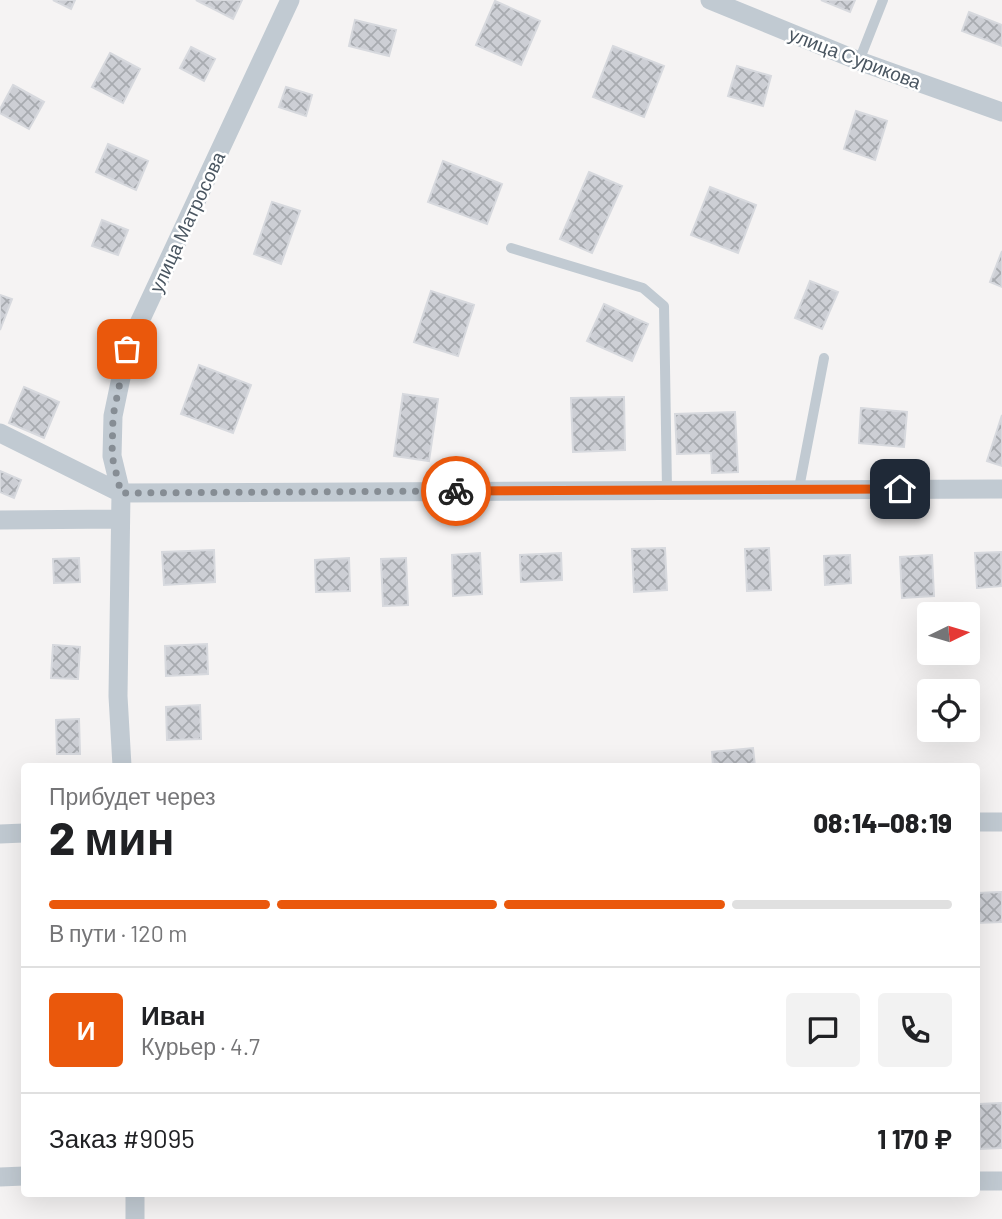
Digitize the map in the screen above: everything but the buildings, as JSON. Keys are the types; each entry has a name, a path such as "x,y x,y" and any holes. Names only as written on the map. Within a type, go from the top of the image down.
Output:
{"street":[{"name":"улица Матросова","path":"122,763 118,696 121,493 112,456 113,416 127,349 290,0"},
{"name":"улица Сурикова","path":"710,0 859,61 1002,112"},
{"path":"0,433 121,493 1002,489"},
{"path":"0,520 120,519"},
{"path":"980,822 1002,822"},
{"path":"0,834 21,833"},
{"path":"0,1177 21,1176"},
{"path":"980,1181 1002,1181"},
{"path":"135,1197 135,1219"}],"lane":[{"path":"859,61 883,0"},
{"path":"510,248 643,288 664,306 667,489"},
{"path":"799,488 824,358"}],"way so far":[{"path":"127,349 113,416 112,456 121,493 456,491"}],"route":[{"path":"456,491 900,489"}]}
